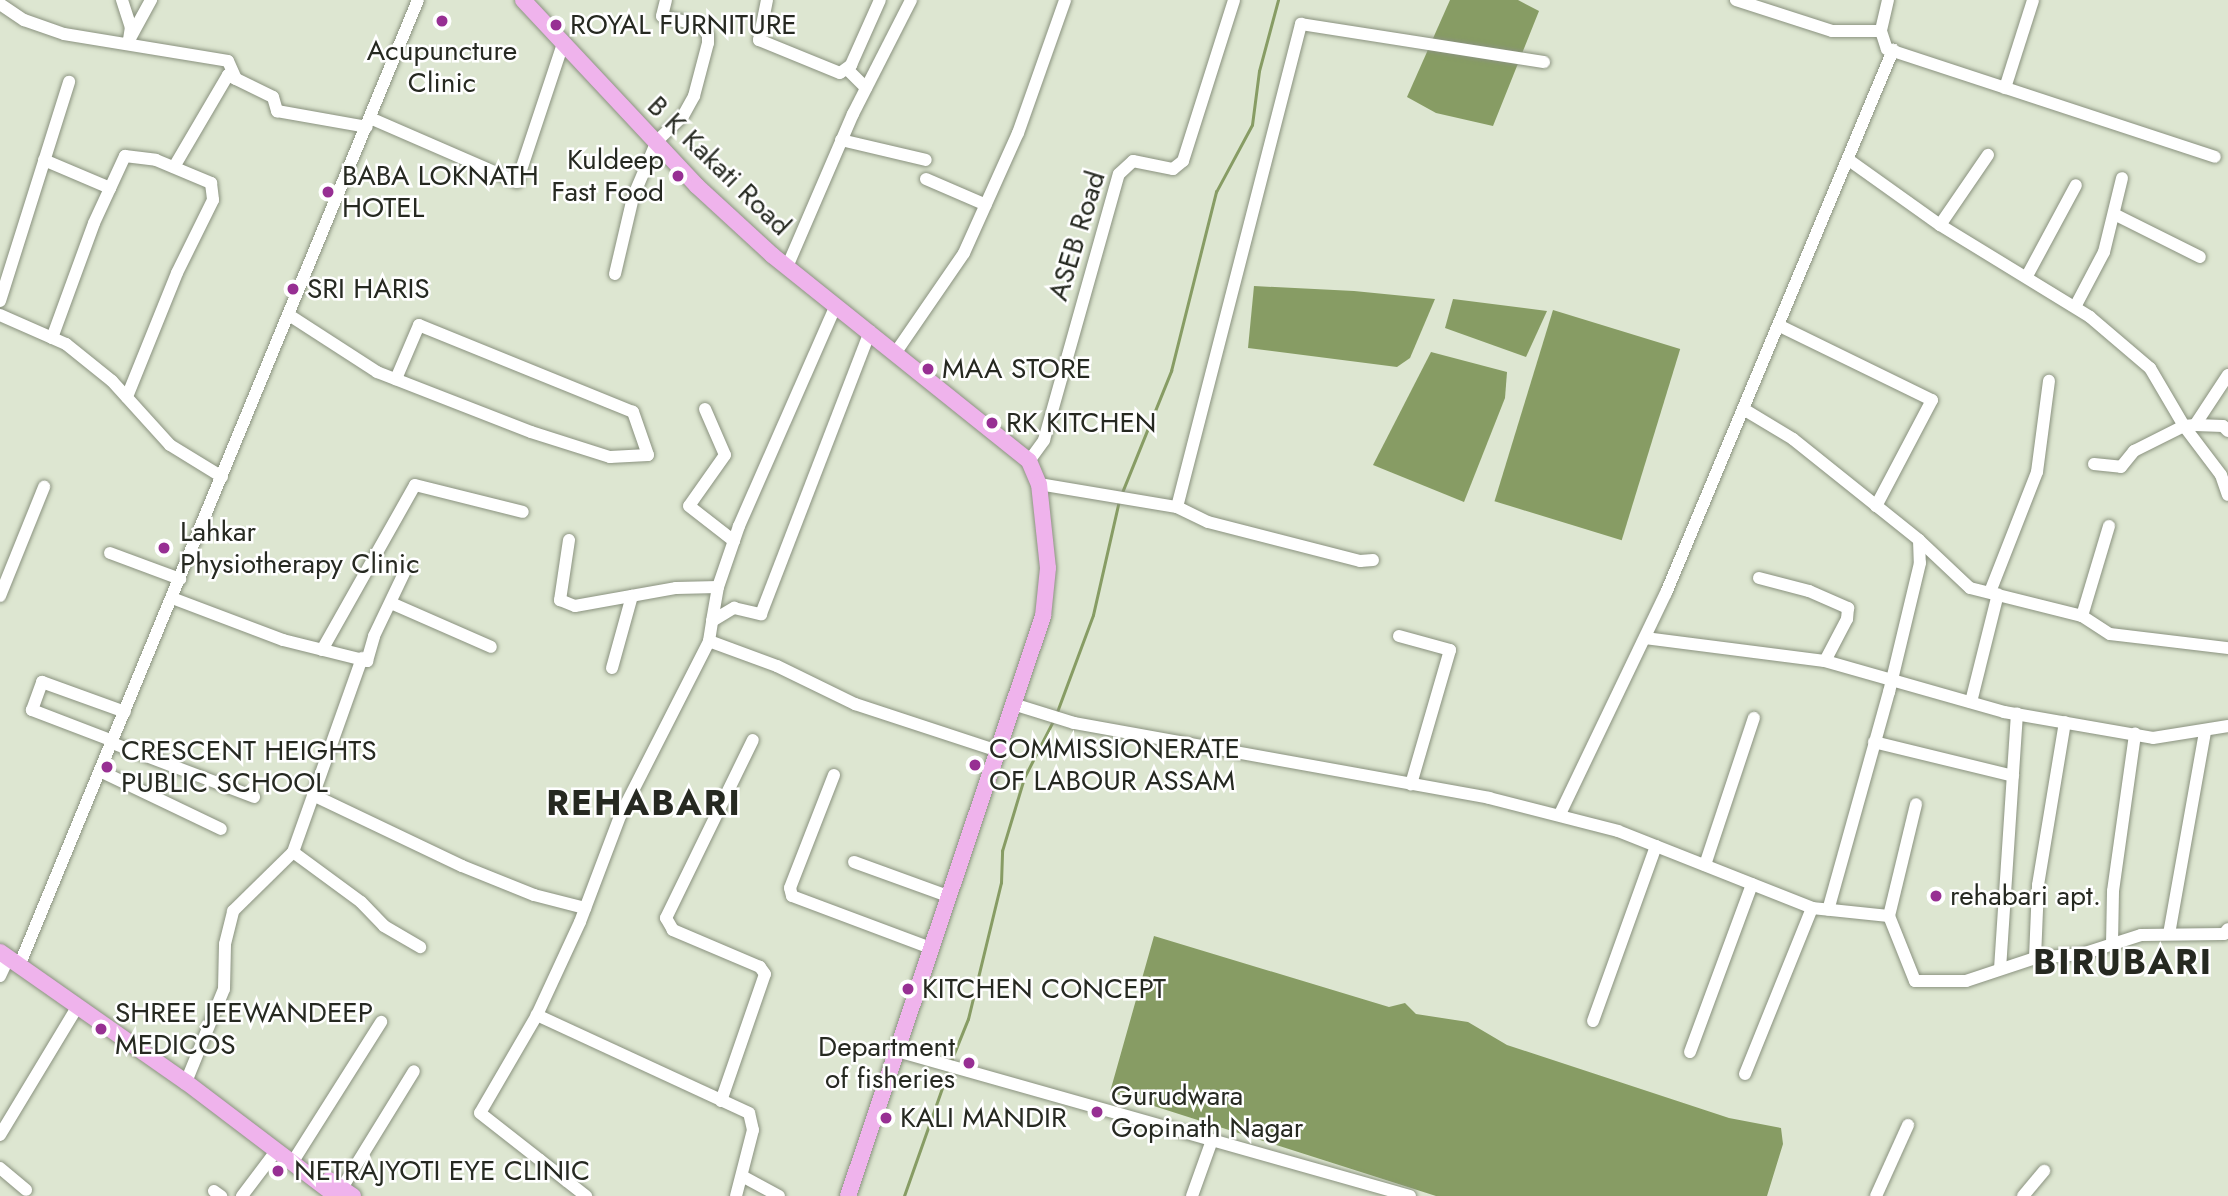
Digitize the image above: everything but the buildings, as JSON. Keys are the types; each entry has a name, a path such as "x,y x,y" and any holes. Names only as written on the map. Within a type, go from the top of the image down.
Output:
{"main road":[{"name":"B K Kakati Road","path":"523,0 697,186 787,267 1029,461"},
{"path":"848,1196 1043,616 1048,568 1039,484 1029,461"},
{"path":"9,958 76,1009 186,1082 298,1167 315,1172 335,1193"},
{"path":"298,1167 309,1188 335,1193"}],"street":[{"path":"122,0 131,27 128,42"},
{"path":"128,42 151,0"},
{"path":"0,976 100,771 418,0"},
{"path":"615,274 633,197 657,141 683,116 694,96 708,34 700,25 662,16 666,0"},
{"path":"767,0 759,40 840,72 849,67 880,0"},
{"path":"787,267 841,140 911,0"},
{"path":"896,352 964,253 1018,133 1065,0"},
{"name":"ASEB Road","path":"1029,461 1044,440 1119,174 1133,161 1173,169 1183,160 1234,0"},
{"path":"1736,0 1832,31 1881,31"},
{"path":"1888,0 1881,31 1887,49 2215,158"},
{"path":"2005,88 2033,0"},
{"path":"0,4 24,20 64,34 128,42 228,61 236,79"},
{"path":"1177,507 1301,24 1544,62"},
{"path":"174,167 219,83 228,75 273,97 277,111 368,123 517,182 563,44"},
{"path":"1560,814 1646,638 1745,410 1893,50"},
{"path":"849,67 868,84"},
{"path":"0,301 69,82"},
{"path":"841,140 926,160"},
{"path":"1940,225 1988,155"},
{"path":"52,338 125,156 174,167 211,183 213,200 177,273 127,397"},
{"path":"44,160 110,188"},
{"path":"1849,160 1940,225 2075,307 2150,368 2221,475 2228,495"},
{"path":"2075,307 2104,252 2122,178"},
{"path":"926,179 986,205"},
{"path":"2027,276 2076,185"},
{"path":"2114,214 2200,257"},
{"path":"586,1196 480,1113 537,1015 585,908 620,816 709,641 718,587 734,541 836,305"},
{"path":"0,315 66,344 127,397 170,445 222,477"},
{"path":"289,315 357,361 396,379 594,453 622,458 648,455 633,411 419,325 396,379"},
{"path":"1780,326 1932,400 1876,506"},
{"path":"712,621 734,608 761,614 870,331"},
{"path":"2189,426 2228,375"},
{"path":"1971,702 1994,593 2037,472 2049,381"},
{"path":"705,409 725,455 689,506 734,541"},
{"path":"1745,410 1793,439 1919,540 1970,588 2082,616 2110,634 2228,648"},
{"path":"2094,464 2121,467 2134,451 2189,426 2223,426 2228,431"},
{"path":"1039,484 1177,507 1208,522 1360,561 1373,560"},
{"path":"322,650 415,485 523,512"},
{"path":"0,596 44,487"},
{"path":"2082,616 2109,526"},
{"path":"569,540 560,600 575,606 676,588 718,587"},
{"path":"1828,910 1892,677 1920,563 1919,540"},
{"path":"110,553 180,579"},
{"path":"172,598 322,650 367,661 406,569"},
{"path":"1759,578 1809,591 1848,608 1847,619 1825,661"},
{"path":"612,668 632,596"},
{"path":"391,603 491,647"},
{"path":"1399,636 1450,650 1411,784"},
{"path":"1646,638 1825,661 1892,677 2017,714 2153,738 2228,726"},
{"path":"709,641 777,666 855,704 998,751"},
{"path":"186,1082 224,989 225,944 233,911 293,852 362,658"},
{"path":"125,712 42,682 33,710 254,797"},
{"path":"1013,704 1074,723 1560,814 1657,846 1812,908 1889,916"},
{"path":"2000,970 2017,714"},
{"path":"1705,865 1754,719"},
{"path":"2035,958 2038,885 2065,722"},
{"path":"2169,934 2205,731"},
{"path":"2112,944 2113,891 2135,734"},
{"path":"721,1101 765,974 760,967 673,930 666,918 753,740"},
{"path":"1874,742 2013,776"},
{"path":"100,771 221,829"},
{"path":"834,775 794,876 792,897 930,948"},
{"path":"313,795 462,866 534,895 585,908"},
{"path":"1916,804 1889,916 1915,981 1966,981 2035,958 2082,954 2141,935 2224,934 2228,929"},
{"path":"1593,1021 1657,846"},
{"path":"293,852 355,898 384,926 420,947"},
{"path":"854,862 948,896"},
{"path":"1690,1052 1752,884"},
{"path":"1745,1074 1812,908"},
{"path":"0,1135 76,1009"},
{"path":"537,1015 749,1113 753,1121 736,1196"},
{"path":"298,1167 381,1022"},
{"path":"897,1051 1410,1196"},
{"path":"335,1193 414,1071"},
{"path":"1876,1196 1909,1125"},
{"path":"1192,1196 1212,1140"},
{"path":"242,1196 276,1151"},
{"path":"0,1168 26,1190"},
{"path":"2023,1196 2043,1171"},
{"path":"742,1176 779,1196"}],"shaded area":[{"path":"1450,0 1518,0 1539,11 1493,126 1436,113 1407,97"},
{"path":"1254,286 1354,291 1435,299 1410,358 1397,367 1248,348"},
{"path":"1453,299 1547,311 1526,357 1445,328"},
{"path":"1553,310 1680,349 1622,540 1495,501"},
{"path":"1431,352 1507,372 1505,398 1464,502 1373,465"},
{"path":"1154,936 1389,1007 1405,1003 1416,1014 1468,1022 1507,1045 1729,1118 1781,1128 1783,1144 1767,1196 1436,1196 1110,1092"}],"waterway":[{"path":"1121,495 1171,371 1216,192 1252,125 1259,71 1278,0"},
{"path":"1057,712 1093,615 1119,501"},
{"path":"951,1061 968,1019 1001,883 1002,851 1024,778 1053,721"},
{"path":"904,1196 948,1071"}],"place":[{"name":"Acupuncture Clinic","path":"442,21"},
{"name":"ROYAL FURNITURE","path":"556,25"},
{"name":"Kuldeep Fast Food","path":"678,176"},
{"name":"BABA LOKNATH HOTEL","path":"328,192"},
{"name":"SRI HARIS","path":"293,289"},
{"name":"MAA STORE","path":"928,369"},
{"name":"RK KITCHEN","path":"992,423"},
{"name":"Lahkar Physiotherapy Clinic","path":"164,548"},
{"name":"COMMISSIONERATE OF LABOUR ASSAM","path":"975,765"},
{"name":"CRESCENT HEIGHTS PUBLIC SCHOOL","path":"107,767"},
{"name":"rehabari apt.","path":"1936,896"},
{"name":"KITCHEN CONCEPT","path":"908,989"},
{"name":"SHREE JEEWANDEEP MEDICOS","path":"101,1029"},
{"name":"Department of fisheries","path":"969,1063"},
{"name":"Gurudwara Gopinath Nagar","path":"1097,1112"},
{"name":"KALI MANDIR","path":"886,1118"},
{"name":"NETRAJYOTI EYE CLINIC","path":"278,1171"}],"district":[{"name":"REHABARI","path":"644,803"},
{"name":"BIRUBARI","path":"2123,962"}]}
